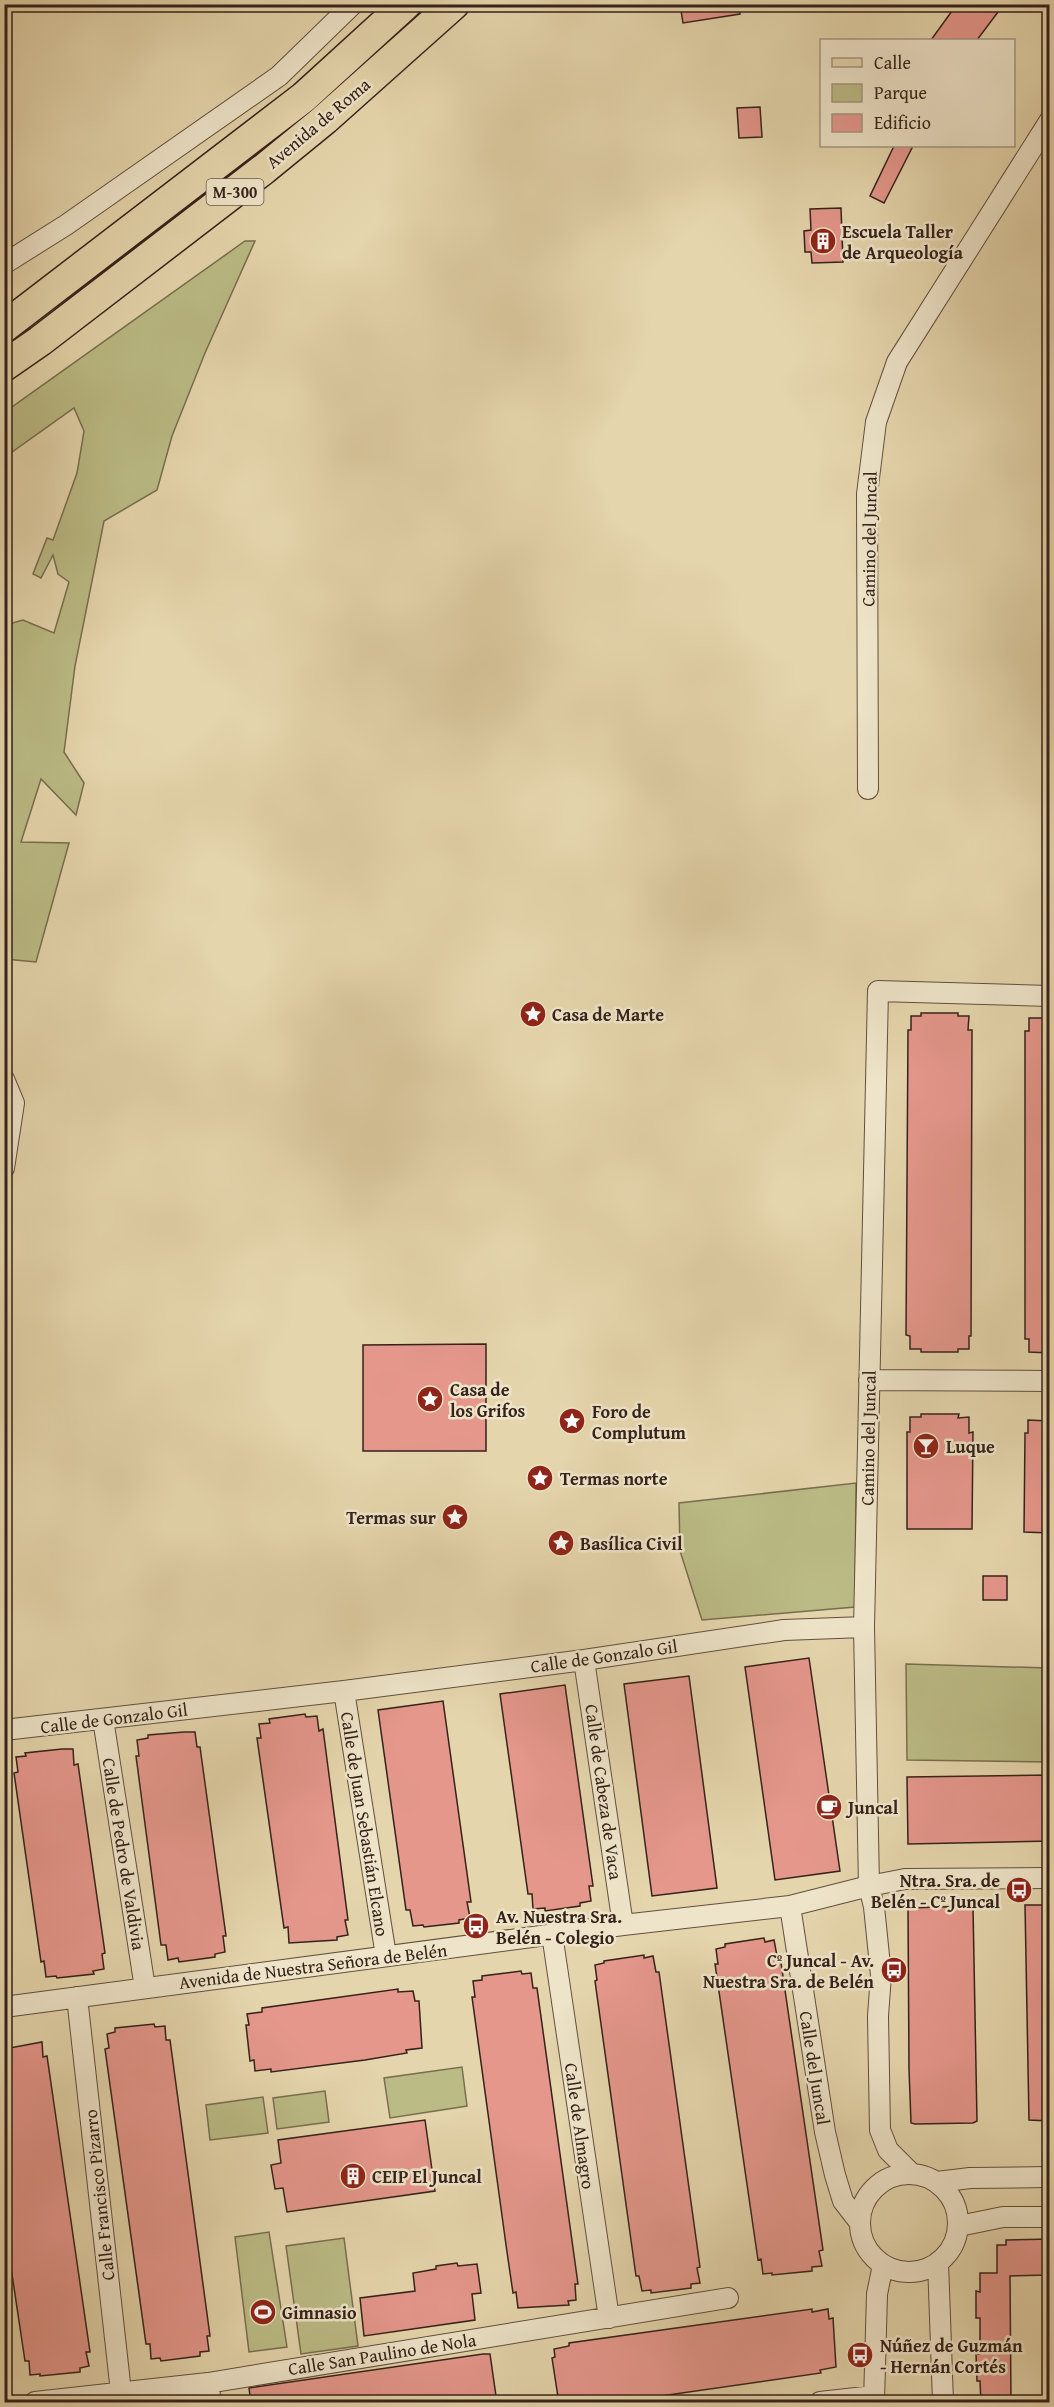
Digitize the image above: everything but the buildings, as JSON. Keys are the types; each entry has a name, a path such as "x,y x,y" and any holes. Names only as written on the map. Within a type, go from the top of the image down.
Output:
{"main road":[{"name":"Avenida de Roma","path":"4,327 304,97 406,4"},
{"name":"Avenida de Roma","path":"4,366 40,341 264,169 324,120 453,4"}],"street":[{"path":"4,264 66,225 279,76 353,4"},
{"name":"Camino del Juncal","path":"868,789 867,494 876,422 897,362 1050,120"},
{"name":"Camino del Juncal","path":"869,1886 864,1627 878,991 1050,996"},
{"path":"4,1079 14,1103 4,1168"},
{"path":"869,1380 1050,1381"},
{"name":"Calle de Gonzalo Gil","path":"4,1730 344,1691 784,1630 864,1627"},
{"name":"Calle de Cabeza de Vaca","path":"584,1659 624,1925"},
{"name":"Calle de Juan Sebastián Elcano","path":"344,1691 386,1956"},
{"name":"Calle de Pedro de Valdivia","path":"103,1719 145,1988"},
{"name":"Avenida de Nuestra Señora de Belén","path":"4,2007 552,1934 790,1906 905,1879 1050,1878"},
{"path":"869,1886 874,1907 881,1976 878,2016 880,2130 888,2150 911,2173"},
{"name":"Calle del Juncal","path":"790,1906 828,2143 843,2201 860,2223"},
{"name":"Calle de Almagro","path":"552,1934 609,2318"},
{"name":"Calle Francisco Pizarro","path":"77,1997 121,2392"},
{"path":"911,2173 927,2176 937,2182 951,2196 957,2210 959,2226 955,2242 945,2257 932,2267 916,2272 899,2271 883,2265 871,2253 863,2239 860,2223 862,2207 881,2182 896,2175 911,2173"},
{"path":"937,2182 970,2178 1050,2177"},
{"path":"959,2226 1003,2217 1050,2217"},
{"path":"938,2262 944,2403"},
{"path":"820,2403 874,2399 877,2294 883,2265"},
{"name":"Calle San Paulino de Nola","path":"35,2403 208,2383 728,2298"},
{"path":"208,2383 211,2403"}],"green space":[{"path":"245,241 255,241 205,353 172,436 157,490 104,521 75,666 64,752 84,783 76,815 41,779 21,842 69,843 36,962 5,959 5,625 23,620 54,633 69,582 58,574 53,555 41,578 33,574 47,538 53,540 77,473 84,431 74,408 5,457 5,412"},
{"path":"856,1483 855,1607 702,1620 680,1551 679,1503"},
{"path":"906,1664 1049,1668 1049,1762 907,1760"},
{"path":"462,2067 467,2106 390,2118 384,2078"},
{"path":"325,2091 329,2122 277,2129 273,2098"},
{"path":"263,2097 268,2133 210,2140 206,2105"},
{"name":"Gimnasio","path":"269,2232 287,2347 249,2352 235,2237"},
{"path":"344,2238 358,2346 301,2354 286,2246"}],"place":[{"name":"Escuela Taller de Arqueología","path":"823,241"},
{"name":"Casa de Marte","path":"533,1014"},
{"name":"Casa de los Grifos","path":"430,1399"},
{"name":"Foro de Complutum","path":"572,1421"},
{"name":"Luque","path":"926,1446"},
{"name":"Termas norte","path":"540,1478"},
{"name":"Termas sur","path":"455,1517"},
{"name":"Basílica Civil","path":"561,1543"},
{"name":"Juncal","path":"829,1807"},
{"name":"Ntra. Sra. de Belén - Cº Juncal","path":"1019,1890"},
{"name":"Av. Nuestra Sra. Belén - Colegio","path":"476,1926"},
{"name":"Cº Juncal - Av. Nuestra Sra. de Belén","path":"894,1970"},
{"name":"CEIP El Juncal","path":"353,2176"},
{"name":"Gimnasio","path":"263,2312"},
{"name":"Núñez de Guzmán - Hernán Cortés","path":"860,2355"}]}
